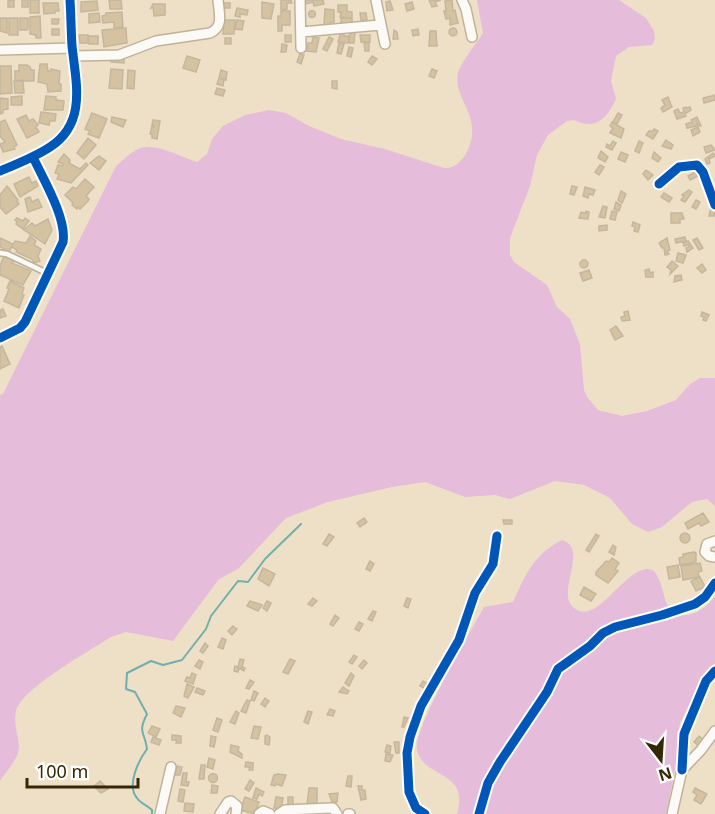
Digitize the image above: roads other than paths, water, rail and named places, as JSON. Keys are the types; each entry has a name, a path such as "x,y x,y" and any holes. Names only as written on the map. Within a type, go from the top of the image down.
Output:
{"street":[{"path":"0,171 33,157 58,140 73,120 78,94 70,0"},
{"path":"0,50 119,55 156,41 214,31 219,25 218,0"},
{"path":"300,0 301,48"},
{"path":"376,0 385,44"},
{"path":"462,0 472,37"},
{"path":"301,32 380,25"},
{"path":"0,338 20,328 26,322 63,242 64,228 33,157"},
{"path":"658,184 679,167 697,165 703,172 715,205"},
{"path":"425,814 416,808 409,792 407,753 410,737 421,706 459,640 475,594 493,564 497,536"},
{"path":"715,541 707,544 705,549 706,555 715,557"},
{"path":"479,814 488,783 547,692 558,669 590,646 603,633 615,627 694,604 705,597 715,583"},
{"path":"672,814 682,770 684,734 706,681 715,672"},
{"path":"682,770 702,750 715,731"},
{"path":"160,814 171,767"},
{"path":"220,814 231,801 237,806 236,814"},
{"path":"279,814 285,810 333,808 337,814"},
{"path":"260,814 265,811 270,814"}],"lane":[{"path":"0,253 7,254 49,274"}],"waterway":[{"path":"152,814 152,810 134,793 133,780 137,766 147,749 142,729 147,714 135,692 126,689 127,673 151,661 163,665 182,660 238,581 248,582 265,559 301,524"}]}
